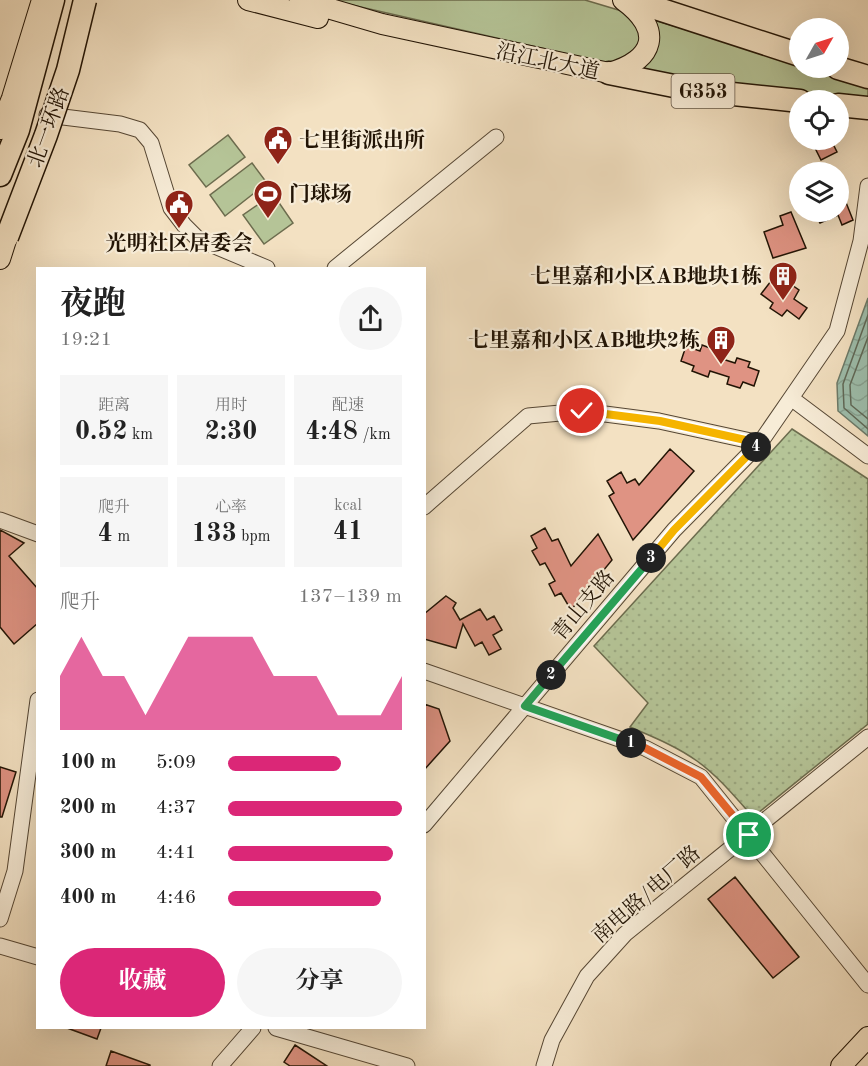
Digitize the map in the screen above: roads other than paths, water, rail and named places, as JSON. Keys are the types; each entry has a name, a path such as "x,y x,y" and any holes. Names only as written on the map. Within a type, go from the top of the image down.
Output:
{"highway":[{"name":"北一环路","path":"0,175 18,130 53,0"},
{"name":"北一环路","path":"2,241 46,135 68,70 85,0"},
{"path":"631,0 789,51"},
{"path":"849,71 868,77"},
{"name":"沿江北大道","path":"609,73 694,90 789,99"},
{"path":"849,106 868,108"}],"main road":[{"path":"0,129 12,98 42,0"},
{"path":"0,259 2,241 57,84 80,0"},
{"path":"248,0 387,36 496,50"},
{"name":"沿江北大道","path":"300,0 382,24 609,73"},
{"path":"609,73 636,63 645,53 650,42 643,18 623,0"},
{"path":"841,1066 868,1037"},
{"path":"857,1066 868,1055"}],"street":[{"path":"47,114 120,124 140,130 151,143 171,208 184,225 198,239 265,267"},
{"path":"336,267 496,137"},
{"name":"青山支路","path":"426,823 674,530 759,443 791,398 837,331 864,242 868,186"},
{"path":"791,398 868,456"},
{"path":"426,505 528,416 582,411 660,421 759,443"},
{"path":"0,520 36,533"},
{"path":"426,672 645,748 701,777 868,985"},
{"path":"0,919 15,871 36,715"},
{"name":"南电路/电厂路","path":"544,1066 552,1040 587,976 625,934 868,737"},
{"path":"0,946 36,956"},
{"path":"220,1066 252,1029"},
{"path":"279,1029 407,1066"}],"water":[{"path":"868,298 868,436 838,411 837,383"}],"place":[{"name":"七里街派出所","path":"278,166"},
{"name":"门球场","path":"268,220"},
{"name":"光明社区居委会","path":"179,230"},
{"name":"七里嘉和小区AB地块1栋","path":"783,302"},
{"name":"七里嘉和小区AB地块2栋","path":"721,366"}]}
